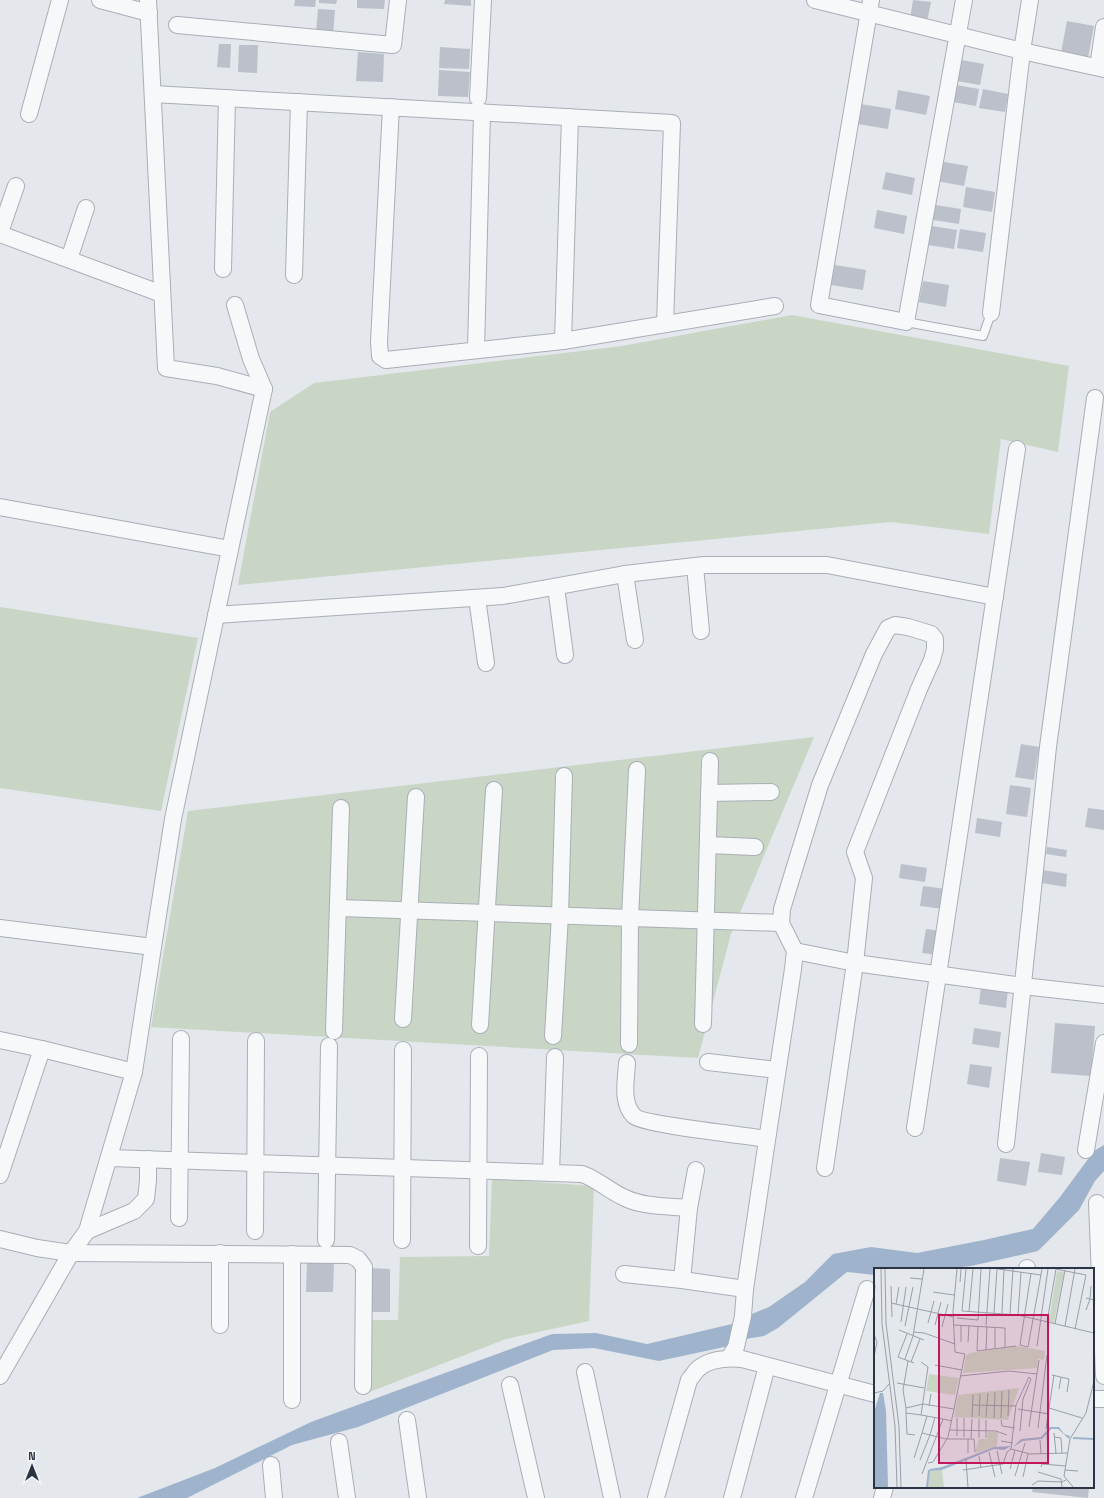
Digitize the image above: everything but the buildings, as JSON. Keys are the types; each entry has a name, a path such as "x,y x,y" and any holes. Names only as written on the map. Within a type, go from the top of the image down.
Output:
{"street":[{"path":"29,114 60,0"},
{"path":"100,0 148,6 166,368 217,376 264,389"},
{"path":"177,24 393,45 398,0"},
{"path":"476,350 483,0"},
{"path":"814,0 870,7 958,35 1101,68 1104,26"},
{"path":"870,7 819,305 906,322 964,0"},
{"path":"990,313 1022,51 1030,0"},
{"path":"153,94 391,107 480,105 570,117 672,123 666,324"},
{"path":"223,270 227,98"},
{"path":"294,275 299,102"},
{"path":"391,107 379,342 380,356 386,360 563,341 775,306"},
{"path":"563,341 570,117"},
{"path":"16,186 0,233 162,294"},
{"path":"69,259 86,208"},
{"path":"0,1376 71,1253 87,1232 134,1072 173,819 264,389 251,358 235,305"},
{"path":"1006,1144 1048,747 1094,398"},
{"path":"915,1128 1017,449"},
{"path":"0,507 230,549"},
{"path":"216,615 503,596 625,574 696,566 827,565 995,597"},
{"path":"696,566 701,631"},
{"path":"625,574 635,640"},
{"path":"556,587 565,655"},
{"path":"477,598 486,663"},
{"path":"656,1498 689,1380 699,1368 732,1353 743,1316 745,1289 795,950 781,923 782,909 820,785 874,654 888,628 895,625 908,627 931,634 935,640 935,649 931,664 919,689 855,852 864,878 855,963 825,1168"},
{"path":"703,1024 710,761"},
{"path":"629,1044 630,918 637,770"},
{"path":"553,1036 560,916 564,776"},
{"path":"480,1025 494,790"},
{"path":"709,793 771,792"},
{"path":"403,1019 416,797"},
{"path":"334,1031 341,808"},
{"path":"708,845 755,847"},
{"path":"339,908 781,923"},
{"path":"0,928 153,947"},
{"path":"795,950 855,963 1023,986 1104,995"},
{"path":"179,1218 180,1039"},
{"path":"0,1040 134,1072"},
{"path":"255,1232 256,1041"},
{"path":"1086,1150 1104,1043"},
{"path":"326,1240 329,1046"},
{"path":"0,1175 42,1049"},
{"path":"402,1240 403,1050"},
{"path":"478,1246 480,1056"},
{"path":"551,1174 555,1057"},
{"path":"708,1062 777,1070"},
{"path":"626,1064 625,1098 630,1111 636,1118 655,1123 767,1139"},
{"path":"109,1158 582,1174 593,1178 625,1198 647,1204 689,1208"},
{"path":"87,1232 134,1212 146,1199 148,1159"},
{"path":"682,1280 689,1208 696,1170"},
{"path":"1097,1203 1104,1376"},
{"path":"0,1239 37,1248 71,1253 350,1255 358,1259 364,1267 363,1386"},
{"path":"220,1253 220,1325"},
{"path":"292,1254 292,1400"},
{"path":"624,1274 745,1289"},
{"path":"804,1498 837,1384 867,1289"},
{"path":"732,1353 742,1359 874,1394"},
{"path":"732,1498 767,1366"},
{"path":"585,1372 612,1498"},
{"path":"510,1385 536,1498"},
{"path":"407,1420 418,1498"},
{"path":"339,1442 347,1498"},
{"path":"270,1465 274,1498"},
{"path":"882,1498 885,1488"}],"lane":[{"path":"906,322 983,336 990,313"}],"green space":[{"path":"792,315 1069,366 1058,452 1001,439 989,534 891,522 238,585 270,412 314,383 622,346"},
{"path":"0,607 198,638 161,811 0,788"},
{"path":"814,737 731,934 698,1058 151,1027 188,811"},
{"path":"492,1179 594,1186 589,1321 506,1339 367,1393 369,1320 398,1320 400,1257 489,1256"}],"water":[{"path":"1104,1145 1104,1171 1095,1181 1079,1210 1038,1251 971,1266 952,1268 874,1268 874,1275 847,1272 778,1328 764,1336 745,1339 747,1316 769,1307 805,1282 833,1254 871,1247 917,1253 1033,1229 1060,1197 1094,1151"},
{"path":"732,1324 729,1346 659,1361 594,1348 553,1350 358,1427 292,1445 187,1498 137,1498 215,1468 311,1422 552,1334 596,1333 647,1344"}]}
